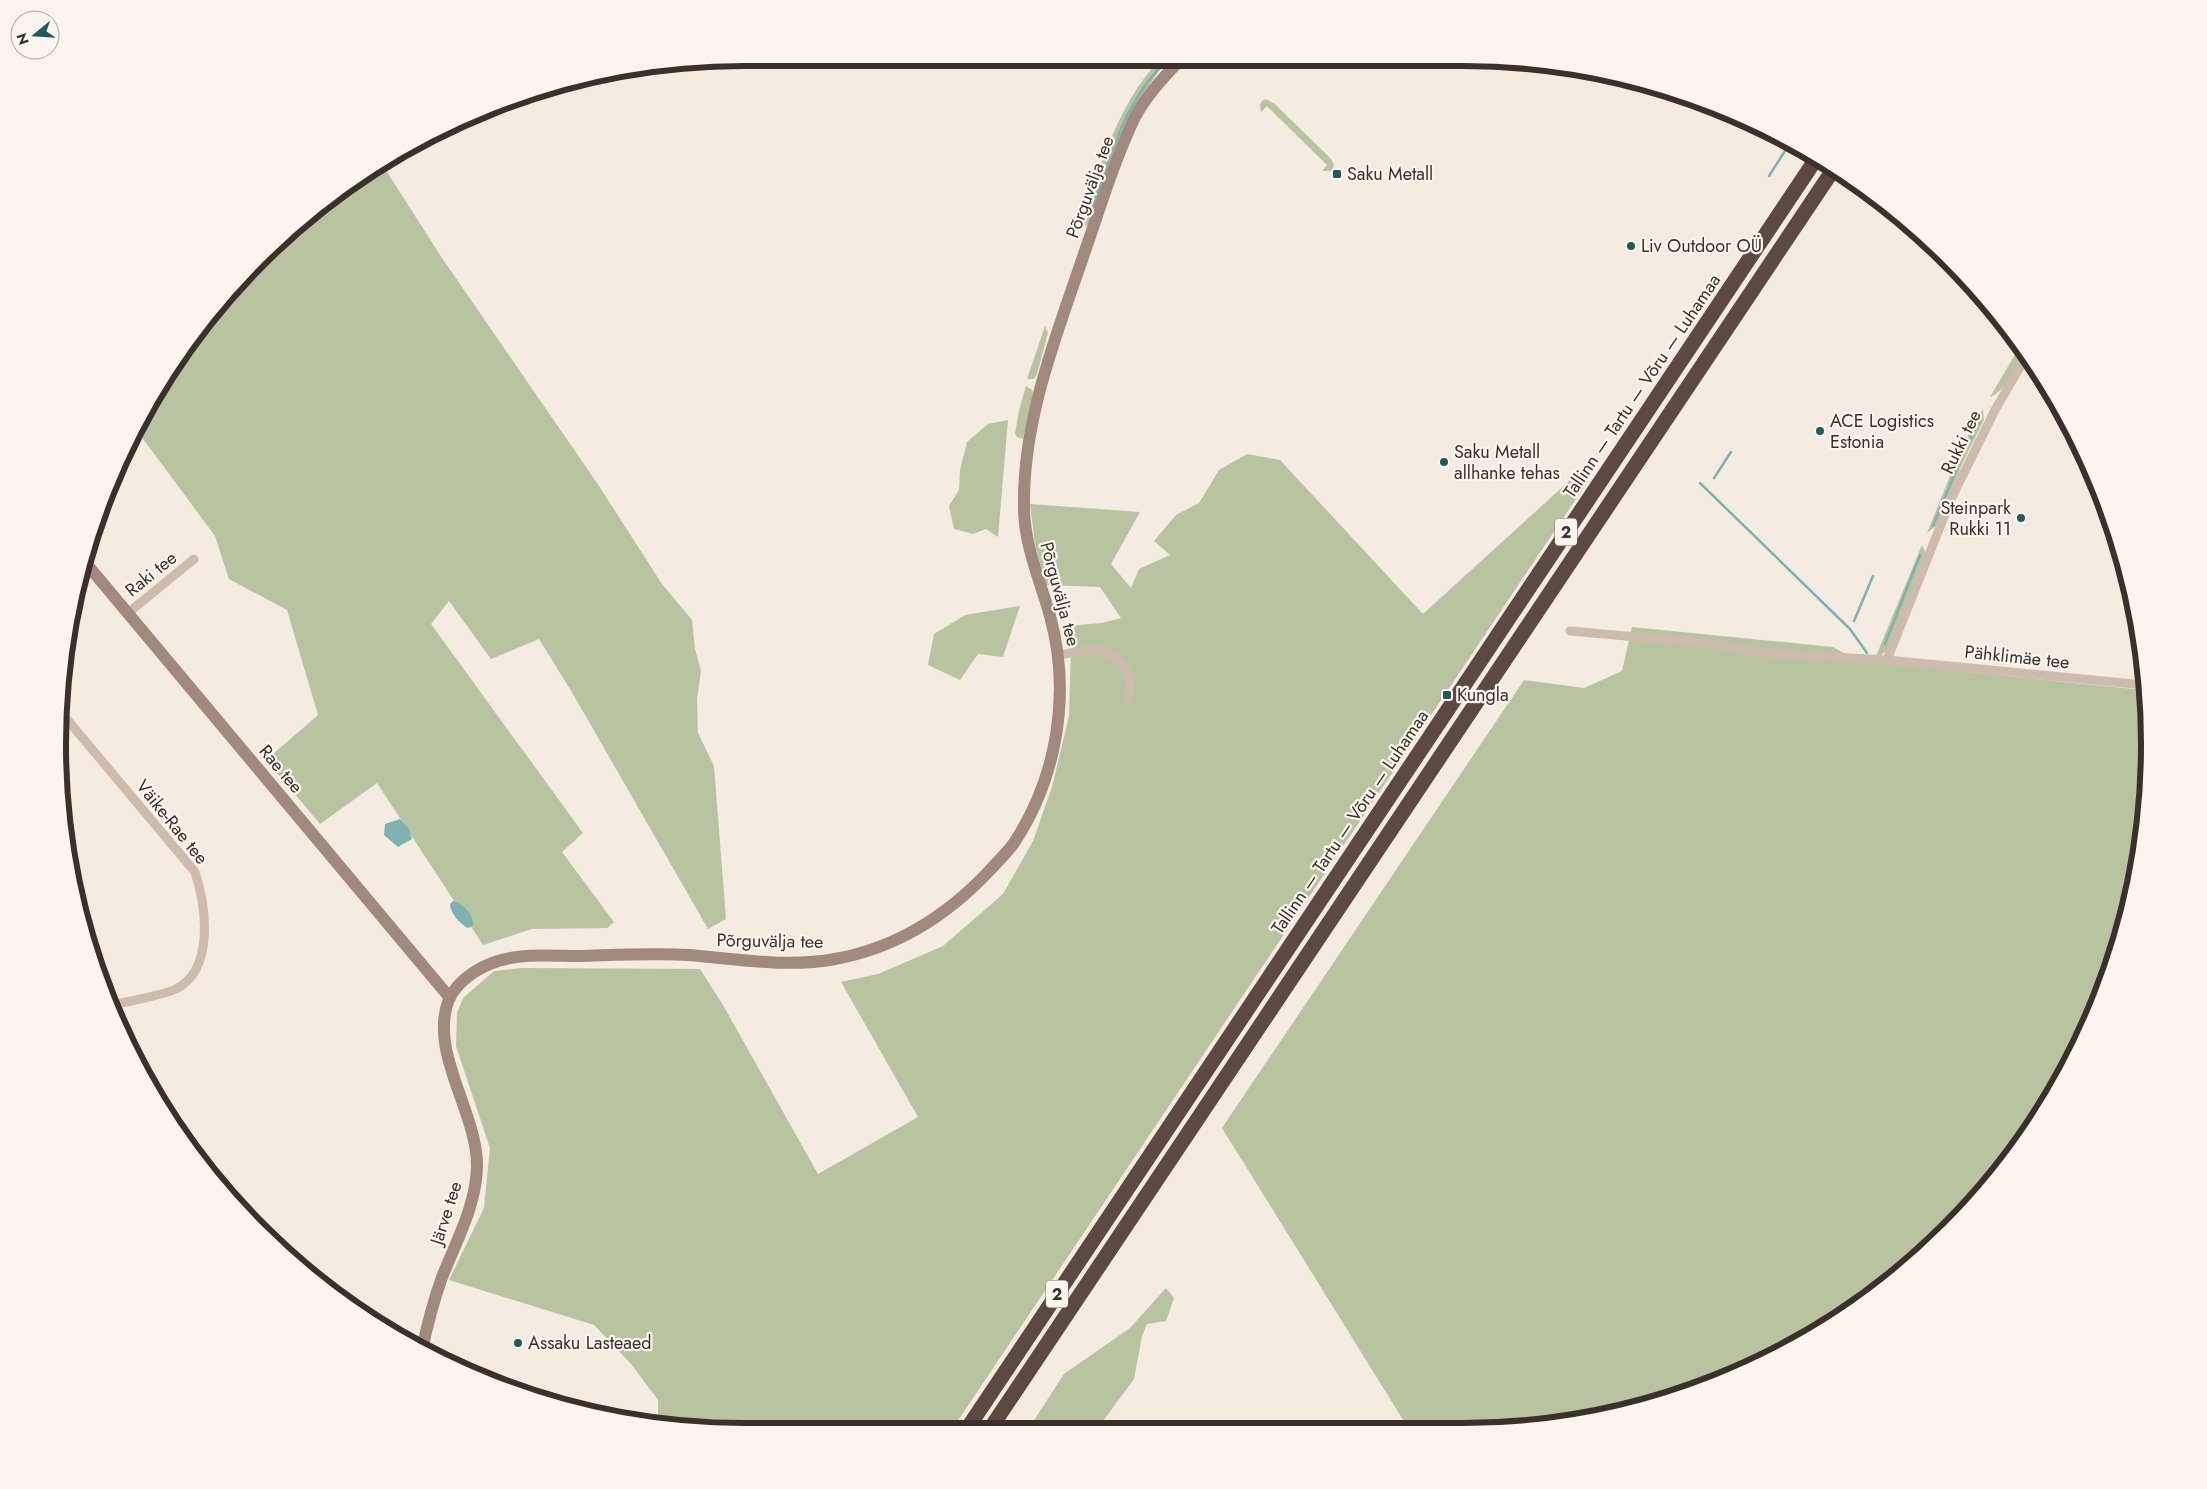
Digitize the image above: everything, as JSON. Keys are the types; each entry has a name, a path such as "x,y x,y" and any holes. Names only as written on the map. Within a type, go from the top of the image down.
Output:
{"highway":[{"name":"Tallinn — Tartu — Võru — Luhamaa","path":"972,1423 1813,164"},
{"name":"2","path":"994,1423 1830,175"}],"street":[{"name":"Põrguvälja tee","path":"450,998 461,983 478,970 496,962 515,958 683,955 764,962 812,962 832,960 867,952 906,936 931,921 975,885 1006,853 1022,827 1042,786 1053,753 1060,702 1058,655 1051,621 1025,530 1025,482 1032,422 1046,366 1114,168 1137,114 1157,86 1175,66"},
{"name":"Rukki tee","path":"1888,660 1952,497 1995,410 2022,363"},
{"name":"Raki tee","path":"128,613 194,559"},
{"name":"Rae tee","path":"89,568 450,998"},
{"name":"Pähklimäe tee","path":"1570,631 1716,644 1763,653 1888,660 2138,684"},
{"path":"1058,655 1098,650 1110,654 1122,664 1127,673 1131,683 1129,698"},
{"name":"Väike-Rae tee","path":"67,720 195,872 204,916 204,952 186,981 175,989 118,1004"},
{"name":"Järve tee","path":"424,1342 440,1282 468,1212 477,1166 475,1144 470,1124 447,1050 444,1019 450,998"}],"green space":[{"path":"1154,66 1164,66 1136,104 1088,224 1086,226 1080,225 1111,138 1144,78"},
{"path":"1266,99 1275,104 1331,159 1334,165 1332,171 1322,171 1327,165 1267,106 1261,112 1260,105"},
{"path":"386,170 440,255 597,483 662,584 692,620 695,649 701,671 697,699 698,733 714,766 726,919 708,929 573,694 539,639 491,659 449,601 431,624 583,833 562,852 614,922 607,928 532,929 483,945 377,783 320,824 266,760 318,715 287,610 229,579 215,536 141,436 157,405 181,368 206,332 235,297 297,235 332,206"},
{"path":"1045,326 1048,333 1037,374 1034,379 1027,379"},
{"path":"2016,353 2020,359 2006,384 2001,390 1990,397"},
{"path":"1026,386 1033,393 1023,439 1015,434"},
{"path":"1983,409 1984,420 1963,462 1936,526 1927,533 1962,446"},
{"path":"1008,420 998,537 986,529 973,534 954,529 949,506 959,490 960,470 967,442 988,424"},
{"path":"1247,454 1280,460 1423,614 1579,472 1588,481 956,1423 744,1423 658,1417 658,1400 632,1365 594,1325 449,1280 484,1208 490,1148 456,1046 457,1013 463,998 494,971 522,968 700,969 723,1005 818,1174 918,1117 841,982 878,974 943,946 1003,894 1033,841 1052,787 1069,716 1071,646 1067,626 1102,623 1121,618 1100,587 1046,585 1035,544 1030,504 1140,512 1111,564 1131,588 1139,569 1170,555 1154,541 1176,515 1199,503 1219,470"},
{"path":"1922,545 1925,551 1924,558 1886,651 1880,656 1876,656"},
{"path":"1020,606 1003,657 978,654 960,680 928,665 934,634 965,615"},
{"path":"1632,627 1833,647 1858,661 2138,689 2141,744 2139,789 2128,877 2118,920 2105,963 2071,1044 2050,1084 2026,1121 2001,1157 1972,1192 1942,1224 1875,1283 1802,1332 1762,1353 1681,1387 1638,1400 1595,1410 1551,1417 1462,1423 1405,1423 1222,1128 1524,680 1584,688 1622,671"},
{"path":"1166,1288 1174,1298 1166,1321 1147,1324 1142,1336 1134,1379 1102,1423 1032,1423 1064,1374 1130,1328"}],"water":[{"path":"400,819 409,829 412,839 398,847 384,835 385,824"},
{"path":"453,901 461,904 468,910 473,926 468,928 456,918 450,907"}],"waterway":[{"path":"1090,215 1111,152 1129,113 1152,76 1161,66"},
{"path":"1769,176 1786,149"},
{"path":"1933,526 1964,451 1980,420"},
{"path":"1714,478 1731,452"},
{"path":"1700,483 1850,629 1867,653"},
{"path":"1885,644 1920,555"},
{"path":"1854,621 1873,576"}],"place":[{"name":"Saku Metall","path":"1337,174"},
{"name":"Liv Outdoor OÜ","path":"1631,246"},
{"name":"ACE Logistics Estonia","path":"1820,431"},
{"name":"Saku Metall allhanke tehas","path":"1444,462"},
{"name":"Steinpark Rukki 11","path":"2021,518"},
{"name":"Kungla","path":"1447,695"},
{"name":"Assaku Lasteaed","path":"518,1343"}]}
